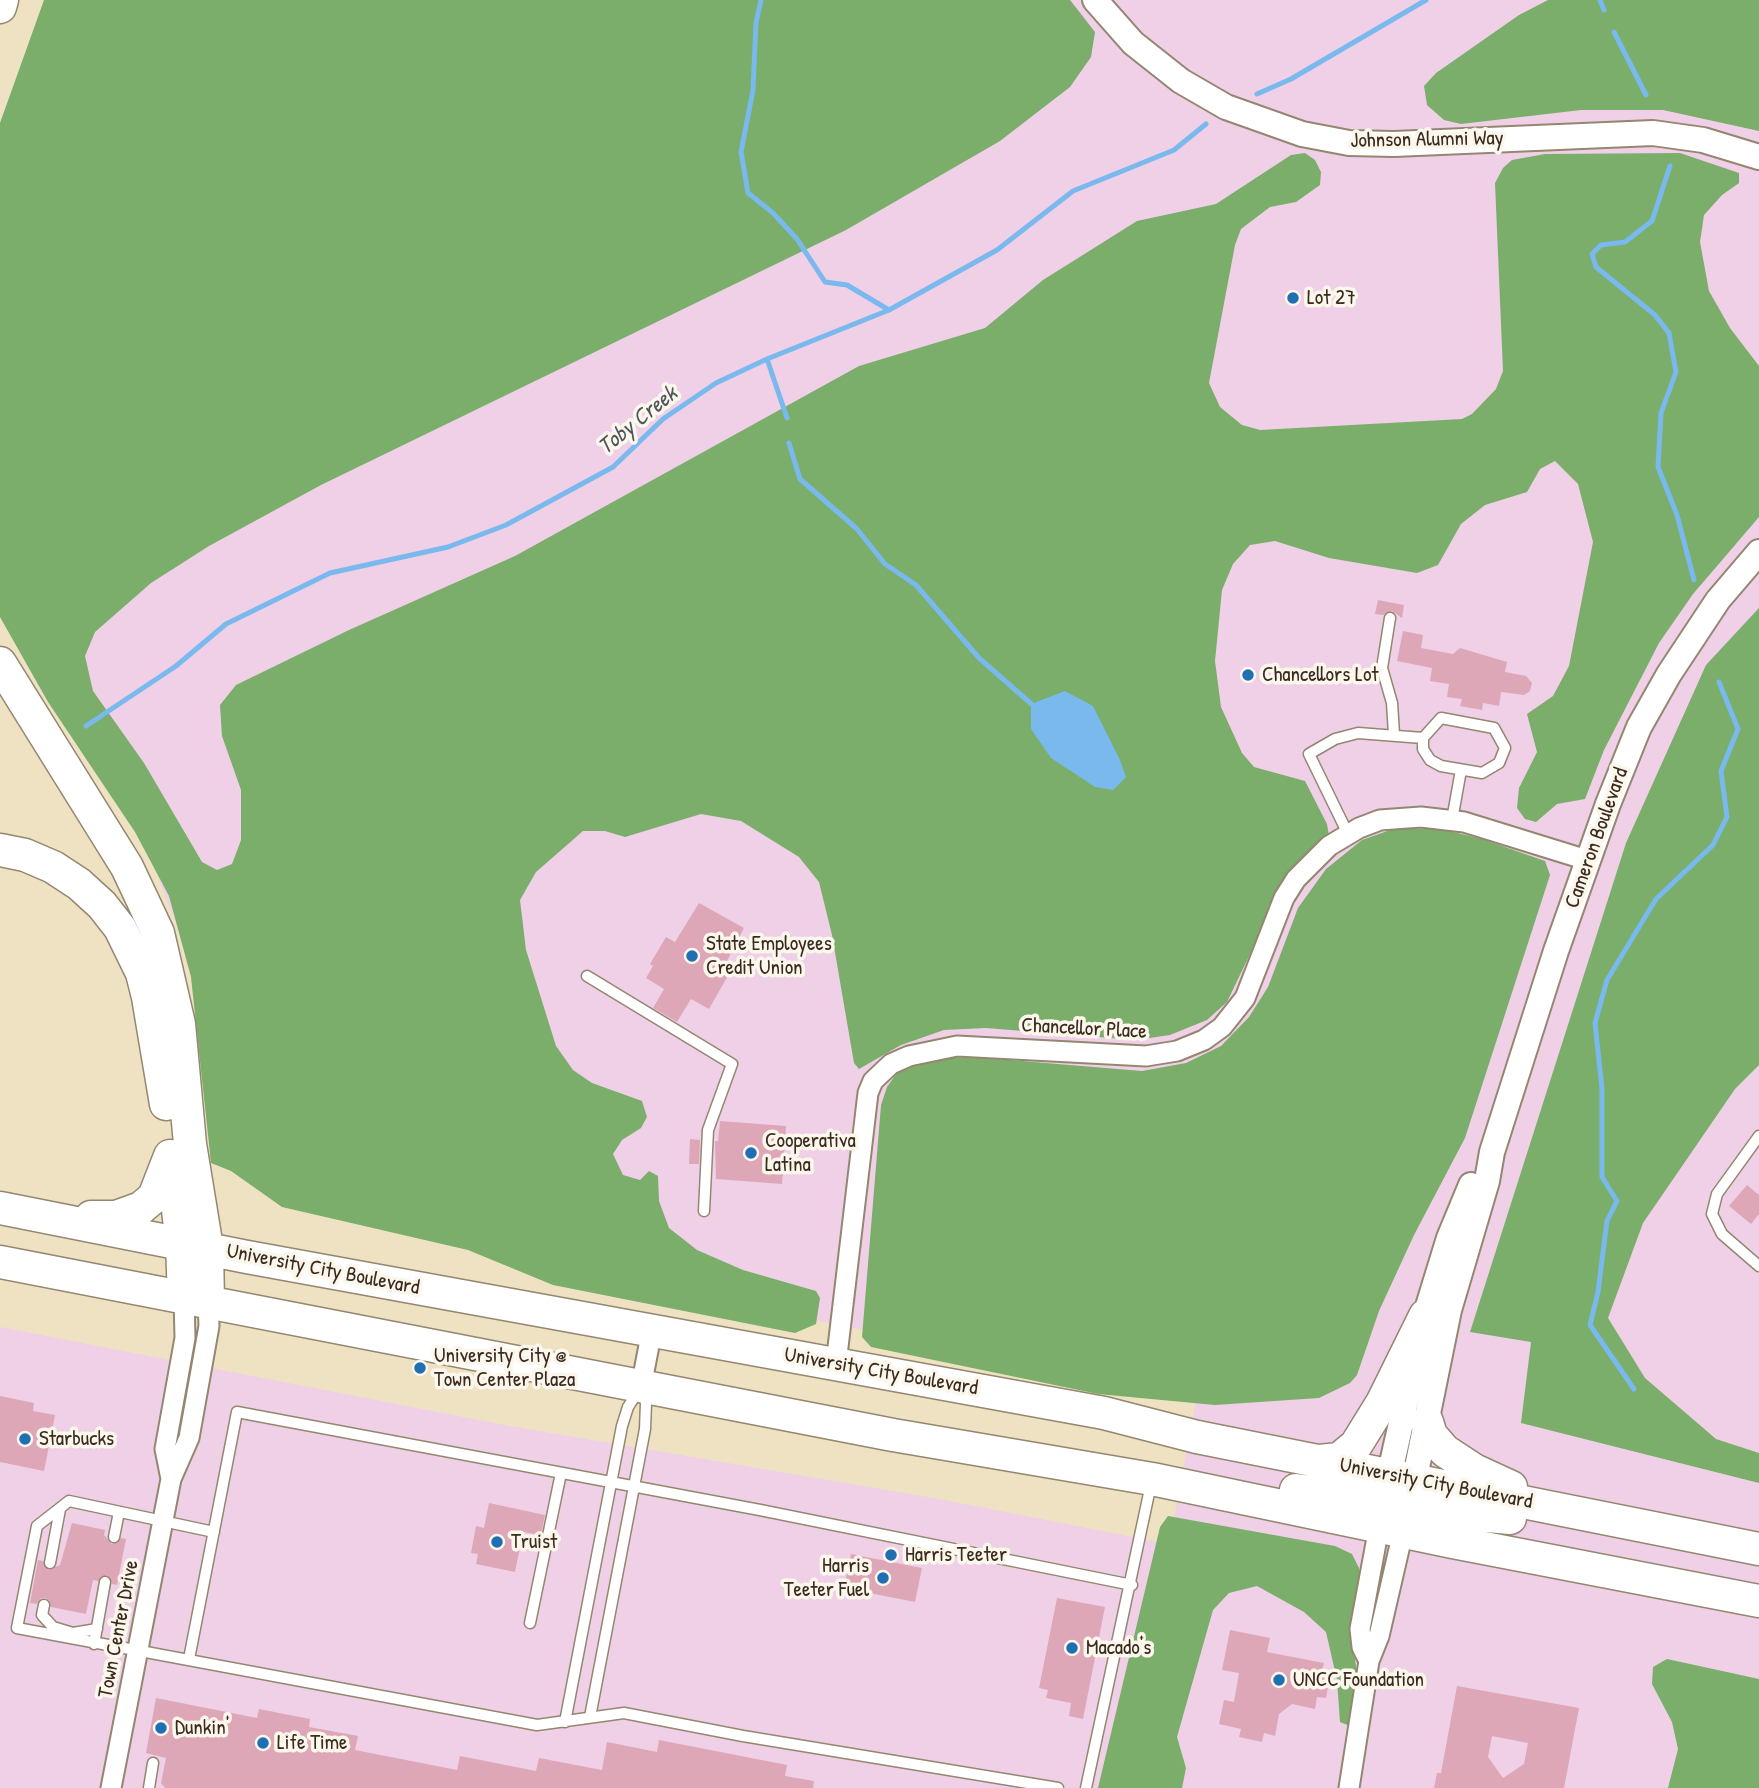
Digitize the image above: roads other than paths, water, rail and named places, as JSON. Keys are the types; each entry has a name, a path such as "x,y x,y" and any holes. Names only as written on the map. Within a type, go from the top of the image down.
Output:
{"main road":[{"path":"0,7 2,0"},
{"path":"0,663 127,867 158,933 176,1005 190,1144 196,1300"},
{"path":"0,850 25,855 79,884 102,905 127,941 148,997 164,1083 171,1152 195,1246"},
{"path":"40,1216 130,1214 154,1196 171,1152"},
{"name":"University City Boulevard","path":"0,1208 1104,1413 1197,1437 1319,1461 1396,1504 1759,1601"},
{"path":"0,1262 893,1436 1152,1479 1202,1478 1396,1504 1686,1535"},
{"path":"1319,1461 1339,1459 1356,1445 1382,1403 1425,1316"},
{"path":"1427,1422 1435,1441 1464,1464 1504,1485 1585,1514"},
{"name":"University City Boulevard","path":"1396,1504 1585,1514 1759,1549"}],"street":[{"name":"Johnson Alumni Way","path":"1095,0 1133,43 1181,81 1237,112 1302,134 1349,143 1394,144 1653,133 1703,140 1759,157"},
{"name":"Cameron Boulevard","path":"1396,1504 1427,1422 1449,1310 1487,1181 1492,1152 1587,860 1628,751 1697,629 1759,552"},
{"name":"Chancellor Place","path":"836,1364 864,1116 870,1086 878,1075 897,1061 957,1046 1146,1056 1177,1051 1204,1040 1223,1027 1245,998 1290,888 1317,857 1348,834 1371,823 1394,817 1452,820 1587,860"},
{"name":"Cameron Boulevard","path":"1396,1504 1425,1316 1449,1238 1468,1192 1492,1152"},
{"name":"Town Center Drive","path":"111,1788 171,1479 189,1438 208,1326 196,1300"},
{"path":"641,1387 652,1330"},
{"path":"1349,1788 1369,1661 1379,1636 1396,1504"}],"lane":[{"path":"1390,618 1382,668 1392,704 1394,734"},
{"path":"1445,718 1494,728 1504,748 1499,763 1486,773 1461,770 1441,766 1430,760 1423,749 1423,738 1433,724 1445,718"},
{"path":"1348,834 1310,754 1346,735 1394,734 1423,738"},
{"path":"1452,820 1461,770"},
{"path":"587,976 732,1064 708,1130 704,1211"},
{"path":"1759,1136 1717,1194 1712,1214 1722,1234 1759,1266"},
{"path":"565,1722 625,1415 641,1387"},
{"path":"590,1717 646,1416 641,1387"},
{"path":"188,1659 237,1412 1132,1585"},
{"path":"530,1623 561,1474"},
{"path":"1086,1788 1132,1585 1152,1479"},
{"path":"214,1532 69,1501 37,1526 17,1628 537,1726 625,1713 743,1737 1058,1788"},
{"path":"50,1563 60,1508"},
{"path":"114,1537 119,1511"},
{"path":"94,1644 105,1582"},
{"path":"44,1605 42,1615 53,1628 73,1633 97,1629"},
{"path":"149,1788 153,1763"}],"water":[{"path":"1065,691 1093,706 1120,760 1126,777 1113,790 1095,787 1051,758 1031,729 1031,704"}],"waterway":[{"path":"761,0 756,23 753,90 741,152 748,193 773,213 797,239 825,282 847,285 889,310"},
{"name":"Toby Creek","path":"1257,94 1291,79 1426,0"},
{"path":"1600,0 1604,10"},
{"path":"1614,32 1646,95"},
{"name":"Toby Creek","path":"86,726 176,666 226,624 330,573 448,547 506,525 613,467 663,419 716,383 767,359 889,310 997,250 1073,191 1174,150 1206,124"},
{"path":"1670,166 1652,221 1625,242 1601,245 1592,254 1596,267 1655,315 1669,333 1676,372 1661,413 1658,467 1677,515 1694,580"},
{"path":"767,359 787,418"},
{"path":"789,443 800,479 857,529 885,564 916,585 979,658 1036,708"},
{"path":"1634,1389 1590,1325 1598,1292 1607,1221 1617,1201 1602,1177 1602,1089 1595,1023 1607,980 1656,899 1713,845 1727,817 1721,771 1738,729 1719,682"}],"place":[{"name":"Lot 27","path":"1293,298"},
{"name":"Chancellors Lot","path":"1248,675"},
{"name":"State Employees Credit Union","path":"692,956"},
{"name":"Cooperativa Latina","path":"751,1153"},
{"name":"University City @ Town Center Plaza","path":"420,1368"},
{"name":"Starbucks","path":"25,1439"},
{"name":"Truist","path":"497,1542"},
{"name":"Harris Teeter","path":"891,1555"},
{"name":"Harris Teeter Fuel","path":"883,1578"},
{"name":"Macado's","path":"1072,1648"},
{"name":"UNCC Foundation","path":"1279,1680"},
{"name":"Dunkin'","path":"161,1728"},
{"name":"Life Time","path":"263,1743"}]}
